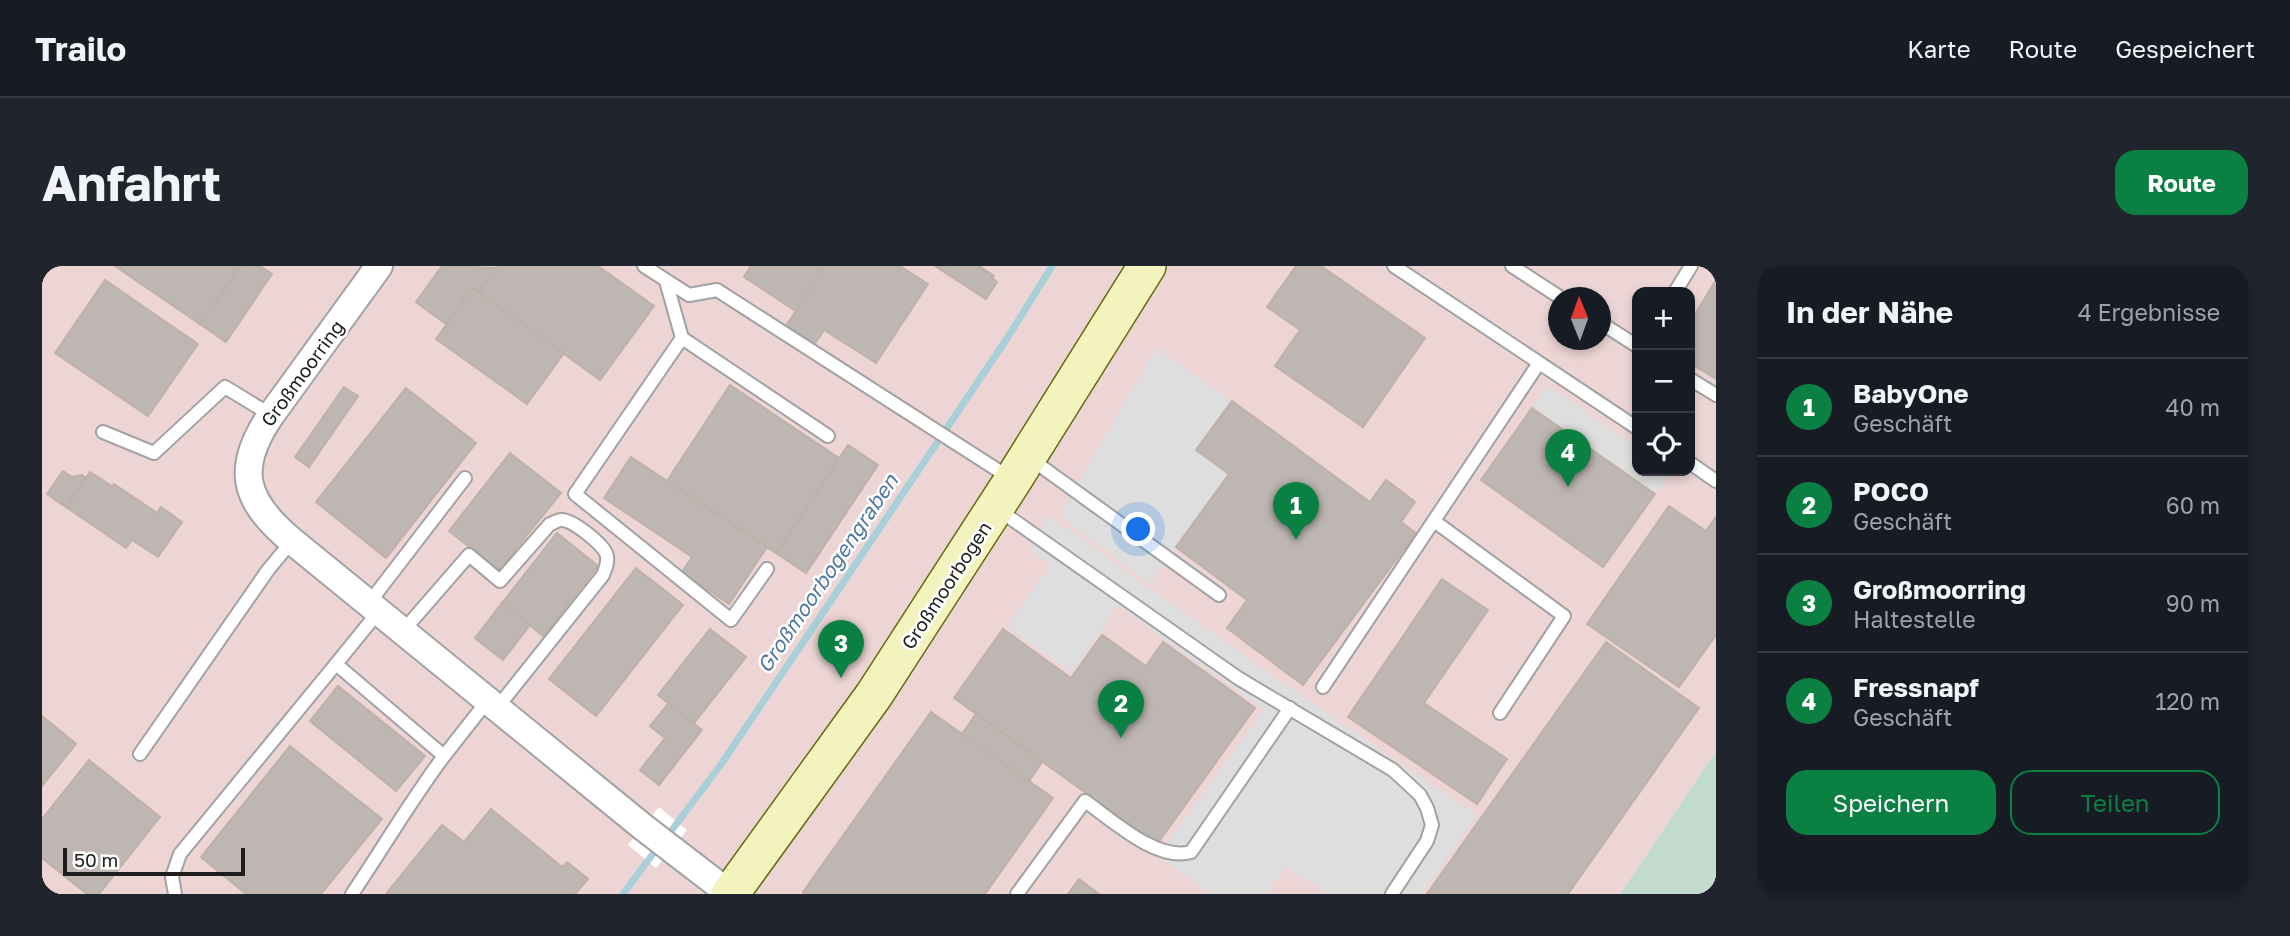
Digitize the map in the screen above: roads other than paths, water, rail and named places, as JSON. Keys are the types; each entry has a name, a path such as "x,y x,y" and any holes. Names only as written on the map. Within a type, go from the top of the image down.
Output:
{"main road":[{"name":"Großmoorbogen","path":"730,894 874,695 1147,266"}],"street":[{"name":"Großmoorring","path":"379,266 271,415 253,448 249,469 250,487 262,513 292,541 643,827 730,894"}],"lane":[{"path":"644,266 690,295 717,290 958,444 1012,482 1238,678 1393,770 1420,795 1432,825 1427,841 1392,894"},
{"path":"1394,266 1632,425"},
{"path":"1512,266 1548,290"},
{"path":"1678,287 1691,266"},
{"path":"666,281 682,338 828,436"},
{"path":"1611,329 1632,343"},
{"path":"682,338 575,494 732,620 767,569"},
{"path":"1323,687 1539,363"},
{"path":"1695,382 1716,395"},
{"path":"103,432 154,453 225,387 271,415"},
{"path":"1695,466 1716,481"},
{"path":"175,894 172,877 180,854 335,664 465,478"},
{"path":"1012,482 1219,596"},
{"path":"352,894 444,756 603,575 607,555 599,543 573,523 561,520 550,524 500,581 469,555 403,631"},
{"path":"1434,521 1564,616 1500,713"},
{"path":"141,754 268,570 292,541"},
{"path":"335,664 444,756"},
{"path":"1017,894 1084,801 1153,848 1179,855 1191,852 1290,708"}],"waterway":[{"name":"Großmoorbogengraben","path":"666,838 722,763 1008,337 1052,266"},
{"name":"Großmoorbogengraben","path":"623,894 658,847"}],"place":[{"name":"Fressnapf","path":"1568,487"},
{"name":"BabyOne","path":"1296,540"},
{"name":"Großmoorring","path":"841,678"},
{"name":"POCO","path":"1121,738"}]}
